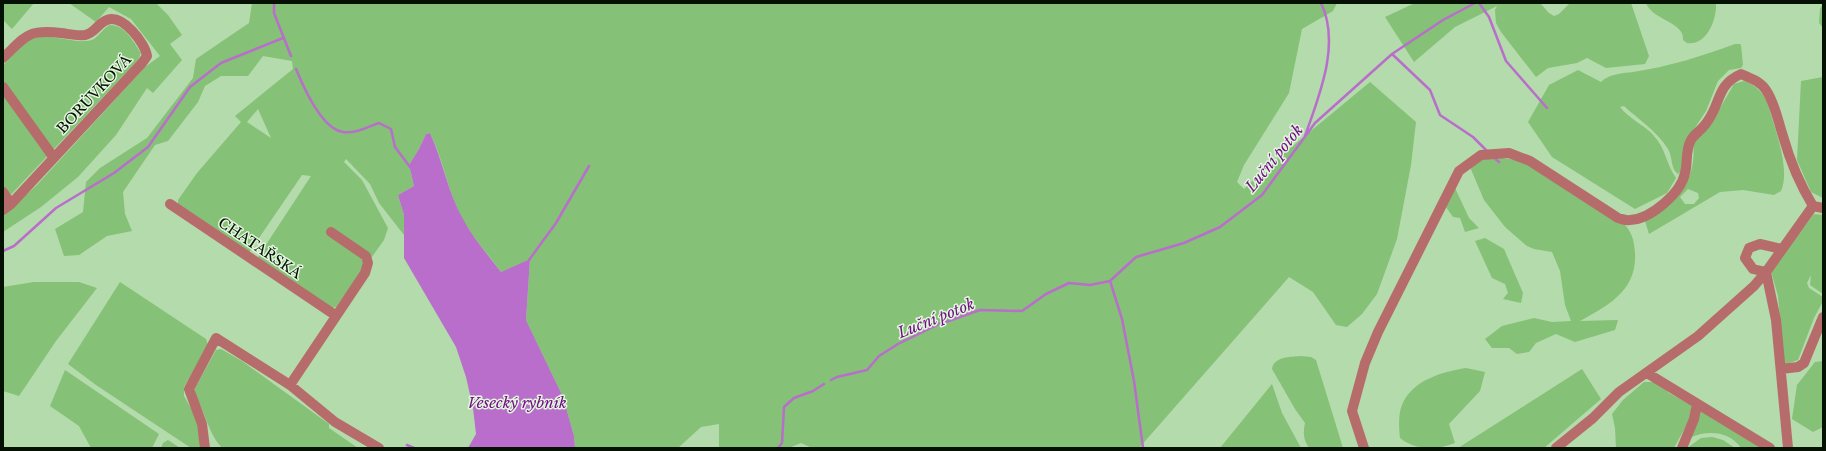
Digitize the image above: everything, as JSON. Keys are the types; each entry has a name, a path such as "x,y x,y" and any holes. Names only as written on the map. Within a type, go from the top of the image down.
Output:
{"street":[{"name":"BORŮVKOVÁ","path":"3,58 26,36 34,33 42,31 83,35 91,34 101,23 108,19 116,20 128,26 146,51 147,56 7,207"},
{"path":"1364,448 1352,411 1365,363 1378,332 1459,171 1481,155 1509,153 1530,161 1618,218 1630,220 1644,216 1656,210 1675,193 1685,174 1687,151 1690,141 1708,122 1723,87 1730,78 1741,74 1755,80 1766,89 1772,102 1791,164 1802,189 1818,207 1782,249 1754,286 1703,331 1619,392 1593,418 1556,448"},
{"name":"BORŮVKOVÁ","path":"3,87 54,158"},
{"name":"BORŮVKOVÁ","path":"3,192 7,207"},
{"name":"CHATAŘSKÁ","path":"170,204 335,315"},
{"path":"290,385 335,315 365,273 368,263 366,256 331,232"},
{"path":"1766,272 1753,269 1746,258 1749,248 1760,244 1782,249"},
{"path":"1766,272 1776,320 1788,448"},
{"path":"1781,369 1798,368 1804,363 1823,317"},
{"path":"205,448 202,424 189,389 216,338 290,385 335,422 379,448"},
{"path":"1647,373 1770,448"},
{"path":"1682,448 1694,419 1697,404"}],"green space":[{"path":"3,3 34,3 12,29 3,20"},
{"path":"69,3 156,3 168,15 182,35 170,44 182,60 153,93 147,88 116,135 78,177 41,207 3,232 3,216 37,185 145,67 160,56 131,19 109,7 96,22"},
{"path":"252,3 1337,3 1333,11 1302,29 1289,93 1244,165 1237,182 1244,189 1266,168 1370,82 1416,122 1411,165 1397,239 1377,294 1362,314 1347,327 1336,325 1313,292 1289,277 1139,448 812,448 801,443 789,448 719,448 719,424 701,427 678,448 575,448 574,436 563,397 526,320 530,259 501,272 476,240 463,220 453,199 439,155 430,133 426,134 409,165 414,186 398,195 404,215 404,235 379,203 370,184 346,159 344,162 362,180 388,228 384,240 336,307 331,308 260,261 258,257 311,176 302,175 250,251 247,252 178,204 178,200 197,173 241,122 235,116 293,69 292,61 263,56 248,76 221,76 205,86 198,102 168,141 155,145 123,192 125,214 132,231 107,236 79,255 64,256 55,229 83,212 86,182 100,168 147,138 193,78 196,59 249,23","holes":["258,109 271,138 247,122"]},
{"path":"1415,3 1540,3 1549,13 1554,16 1559,14 1570,3 1631,3 1649,56 1645,64 1606,68 1587,58 1577,63 1548,68 1536,77 1501,32 1496,23 1495,10 1497,6 1455,27 1414,62 1385,17"},
{"path":"1646,3 1716,3 1716,9 1713,23 1705,36 1694,43 1687,43 1683,40 1679,29 1649,9"},
{"path":"1823,3 1823,28 1819,23 1820,9"},
{"path":"110,25 120,28 132,39 141,53 138,60 3,203 3,65 26,42 38,37 54,37 87,41 94,39"},
{"path":"1735,44 1741,45 1743,65 1741,68 1729,70 1718,81 1706,111 1688,138 1681,171 1678,174 1675,172 1668,149 1659,137 1624,106 1620,107 1650,132 1658,141 1676,178 1667,193 1635,209 1552,157 1528,122 1549,85 1578,70 1601,82 1608,77 1621,73 1646,70 1672,64"},
{"path":"1823,77 1823,198 1811,192 1797,160 1801,81"},
{"path":"1744,81 1752,84 1762,93 1768,104 1783,160 1784,182 1781,191 1774,195 1743,190 1720,192 1649,234 1645,221 1676,196 1682,188 1691,171 1694,142 1709,127 1734,84","holes":["1688,189 1698,193 1699,198 1694,204 1685,204 1680,197"]},
{"path":"1502,158 1524,161 1628,228 1633,238 1635,253 1634,266 1626,287 1619,295 1601,309 1580,321 1618,320 1615,330 1575,342 1556,334 1536,343 1529,352 1517,354 1509,348 1492,348 1485,339 1502,326 1534,318 1552,322 1571,321 1565,305 1560,271 1552,252 1534,249 1527,246 1505,227 1484,200 1470,167 1480,159"},
{"path":"1455,188 1469,218 1479,228 1465,232 1460,218 1453,217 1446,207"},
{"path":"1814,214 1823,215 1823,294 1810,285 1811,275 1807,283 1809,288 1823,297 1823,301 1814,318 1798,360 1784,365 1778,296 1771,271"},
{"path":"1485,238 1504,249 1523,293 1521,303 1503,299 1508,293 1505,284 1492,278 1475,241"},
{"path":"34,282 79,282 97,288 56,341 19,396 3,391 3,287"},
{"path":"120,282 206,339 208,345 184,387 184,396 196,417 201,448 191,448 96,385 68,364"},
{"path":"221,349 242,361 329,424 329,428 358,448 222,448 211,431 195,392 195,388 216,350"},
{"path":"1301,356 1311,357 1316,360 1343,448 1309,448 1304,436 1305,423 1295,409 1272,369 1273,365 1279,359"},
{"path":"1823,361 1823,427 1813,432 1792,419 1797,385 1815,362"},
{"path":"1466,368 1485,372 1480,391 1449,424 1455,443 1441,447 1427,448 1413,445 1400,438 1399,422 1402,405 1413,389 1420,383 1438,375"},
{"path":"1582,369 1601,399 1544,448 1458,448"},
{"path":"65,370 159,434 152,448 91,448 79,426 50,406"},
{"path":"1644,382 1657,382 1669,393 1691,405 1693,413 1674,448 1616,448 1615,428 1612,414 1623,400"},
{"path":"1272,384 1282,413 1301,448 1220,448"},
{"path":"1700,410 1763,448 1741,448 1730,438 1717,433 1696,435 1689,438"},
{"path":"1712,437 1723,440 1735,448 1687,448 1701,438"},
{"path":"168,440 180,448 161,448 163,443"}],"water":[{"name":"Vesecký rybník","path":"430,133 439,155 453,199 458,209 471,233 501,272 530,259 526,320 563,397 574,436 575,448 468,448 476,434 473,408 466,377 456,347 404,258 404,215 398,195 414,186 409,165 426,134"}],"waterway":[{"path":"274,3 274,13 291,56"},
{"path":"1305,136 1326,70 1329,35 1327,19 1321,3"},
{"name":"Luční potok","path":"831,380 837,377 867,370 879,356 898,344 937,325 980,310 1022,311 1046,294 1069,283 1090,285 1110,281 1136,257 1184,243 1220,227 1262,195 1315,123 1392,54 1443,20 1475,3"},
{"path":"1479,3 1489,17 1506,61 1547,108"},
{"path":"3,251 14,246 56,208 114,173 148,147 190,87 221,63 283,38"},
{"path":"1392,54 1430,90 1440,115 1473,137 1488,152"},
{"path":"296,69 308,96 328,123 335,129 343,132 357,131 379,123 391,129 395,147 410,167"},
{"path":"1493,157 1499,162"},
{"path":"529,260 556,223 589,166"},
{"path":"1110,281 1122,319 1134,381 1143,448"},
{"name":"Luční potok","path":"778,448 782,443 784,407 794,398 813,391 824,384"},
{"path":"407,445 414,448"}]}
